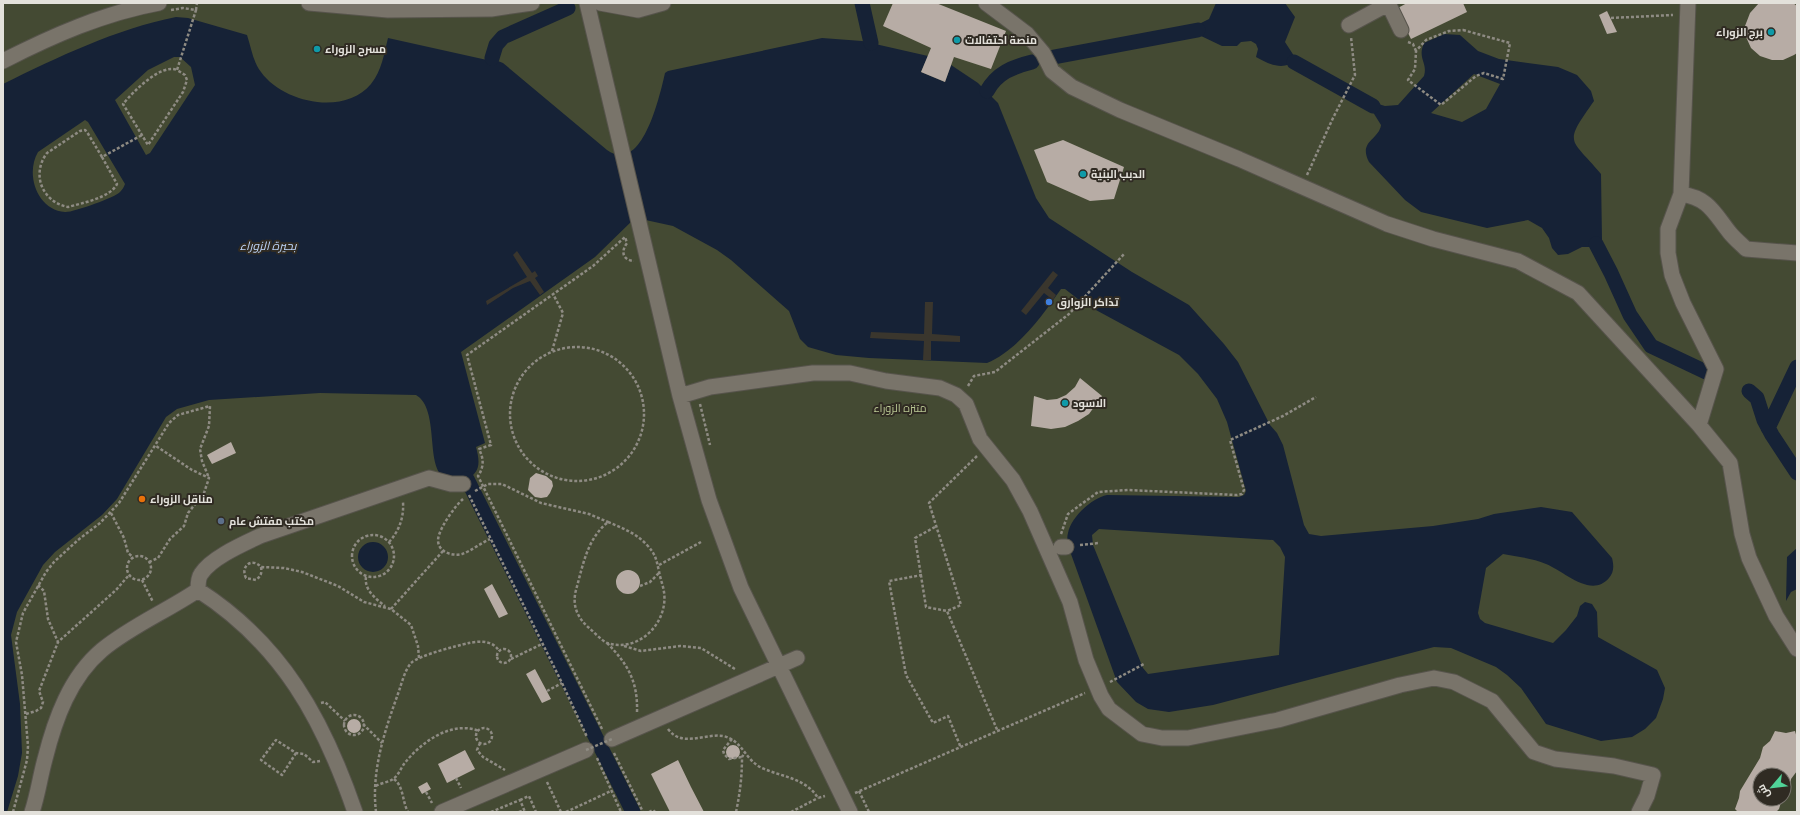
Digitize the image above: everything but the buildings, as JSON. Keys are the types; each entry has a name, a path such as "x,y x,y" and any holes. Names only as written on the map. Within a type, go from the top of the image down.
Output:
{"street":[{"path":"309,3 388,10 491,9 532,3"},
{"path":"587,3 680,396 701,474 718,528 741,588 850,812"},
{"path":"600,3 638,10 664,3"},
{"path":"986,3 1027,34 1043,53 1052,71 1072,87 1120,110 1302,186 1387,224 1433,239 1518,261 1578,293 1699,425 1730,463 1742,534 1749,558 1776,616 1797,649"},
{"path":"1349,25 1388,4 1401,30"},
{"path":"3,61 49,38 105,17 164,7"},
{"path":"1688,9 1681,194 1668,229 1668,253 1672,275 1683,303 1716,369 1699,425"},
{"path":"1681,194 1700,199 1715,211 1731,234 1746,249 1753,247 1775,248 1797,253"},
{"path":"680,396 698,390 750,381 813,373 850,373 886,381 940,388 960,399 966,404 974,427 986,447 1013,480 1042,537 1070,602 1086,660 1105,683 1109,709 1142,734 1162,738 1188,738 1278,720 1400,684 1434,678 1454,682 1492,701 1534,752 1556,759 1614,766 1652,775 1647,796 1639,812"},
{"path":"198,590 200,574 234,548 273,531 429,478 465,489"},
{"path":"32,812 40,790 44,760 55,724 65,699 81,671 101,650 112,642 198,590"},
{"path":"198,590 214,600 260,641 285,669 309,705 333,756 355,812"},
{"path":"610,740 797,658"},
{"path":"442,812 586,750"}],"path":[{"path":"178,68 198,3"},
{"path":"164,7 196,10"},
{"path":"1611,18 1688,9"},
{"path":"1302,186 1333,118 1355,75 1349,25"},
{"path":"1462,30 1510,43 1503,79 1484,73 1476,76 1441,105 1408,80 1415,69 1416,51 1426,40 1449,31 1462,30"},
{"path":"167,68 178,68 185,75 187,80 183,92 148,145 141,136 123,104 132,94 159,72 167,68"},
{"path":"85,130 87,132 103,156 117,184 115,189 68,207 53,202 42,187 39,172 43,159 47,153 80,131 85,130"},
{"path":"103,156 141,136"},
{"path":"643,812 610,740 478,476 483,467 483,458 480,449 491,445 467,355 593,266 625,238 627,243 623,248 623,255 626,259 632,261 647,258"},
{"path":"960,399 974,376 995,372 1069,314 1124,254"},
{"path":"552,351 569,347 586,348 602,352 617,361 630,373 638,388 643,404 644,417 642,430 636,446 626,460 613,471 598,478 581,482 564,480 547,475 530,462 517,445 511,428 510,411 513,394 520,379 537,360 552,351 563,313 553,294"},
{"path":"698,390 712,451"},
{"path":"1099,543 1064,547 1061,530 1068,514 1098,492 1128,490 1242,494 1244,490 1230,440 1283,416 1316,397"},
{"path":"12,812 27,760 28,746 26,714 16,642 23,613 46,572 54,562 111,513 119,503 169,423 178,415 210,406 209,426 200,449 202,461 209,478 204,493 188,513 184,526 170,539 158,558 149,562"},
{"path":"156,446 192,470 209,478"},
{"path":"935,527 915,538 926,607 947,611 961,605 935,527 929,503 986,447"},
{"path":"483,487 494,483 502,484 534,500 589,514 635,535 642,540 653,553 659,565 659,573 665,593 664,601 661,616 654,629 640,640 621,645"},
{"path":"389,542 396,536 402,514 403,505 399,489"},
{"path":"465,489 458,504 438,536 443,551 449,555 464,553 490,539"},
{"path":"465,489 562,683 621,812"},
{"path":"534,500 535,496"},
{"path":"111,513 124,538 128,553 133,557 143,557 149,562 151,569 150,574 142,580 132,579 128,575 127,565 133,557"},
{"path":"608,522 600,528 591,541 580,572 574,601 580,620 606,642 625,664 634,682 637,697 636,728"},
{"path":"369,535 376,535 389,542 393,548 394,557 391,568 380,577 366,577 358,571 352,560 354,546 359,540 369,535"},
{"path":"659,565 701,542"},
{"path":"391,609 443,551"},
{"path":"261,567 262,572 260,577 256,580 246,578 244,568 247,564 252,562 257,563 261,567 284,568 302,572 338,586 364,602 391,609 411,625 418,646 419,658"},
{"path":"640,586 650,582 659,573"},
{"path":"26,714 36,712 41,708 42,702 39,691 58,642 103,602 128,575"},
{"path":"922,575 889,581 906,675 933,723 948,716 961,748"},
{"path":"366,577 367,585 373,596 385,607"},
{"path":"142,580 159,613"},
{"path":"38,586 44,591 48,619 58,642"},
{"path":"947,611 998,732"},
{"path":"376,812 377,765 382,743 405,675 411,663 419,658 475,642 492,644 498,651 497,658 501,662 506,663 542,644"},
{"path":"606,642 641,651 680,646 701,648 736,670 743,682"},
{"path":"498,651 503,648 508,650 511,654 510,660"},
{"path":"843,798 998,732 1114,680 1144,664"},
{"path":"547,691 562,683"},
{"path":"309,705 326,702 345,721"},
{"path":"363,724 361,732 354,735 350,734 344,729 345,721 348,718 356,716 382,743"},
{"path":"662,717 671,733 682,739 722,736 739,744 743,756 742,787 736,812"},
{"path":"376,786 394,779 410,756 429,740 459,728 466,727 479,730 485,728 489,729 492,735 487,744 480,743"},
{"path":"479,730 477,737 480,743 477,750 483,757 522,778"},
{"path":"296,753 282,775 261,760 276,740 296,753 304,754 313,762 319,762 333,756"},
{"path":"586,750 610,740"},
{"path":"732,740 723,750 724,754 729,759 743,756 761,767 799,781 818,798"},
{"path":"541,770 561,812"},
{"path":"394,779 398,783 408,812"},
{"path":"566,812 611,791"},
{"path":"859,791 869,812"},
{"path":"491,812 529,796 536,812"},
{"path":"791,812 825,796"},
{"path":"519,812 525,811 520,800"},
{"path":"649,812 653,810 655,812"}],"green space":[{"name":"متنزه الزوراء","path":"3,3 1797,3 1797,812 3,812"}],"water":[{"path":"1216,3 1285,3 1295,17 1285,42 1296,59 1287,65 1276,66 1256,57 1258,49 1256,44 1251,41 1241,42 1237,46 1222,46 1199,35 1197,25 1209,19"},
{"name":"بحيرة الزوراء","path":"176,17 188,18 247,35 256,64 271,83 299,98 314,102 346,100 360,94 371,84 378,73 388,38 487,60 488,57 503,63 607,150 619,155 630,152 639,143 647,130 654,114 665,73 668,71 822,38 862,41 928,56 921,72 945,82 951,65 978,83 998,103 1036,198 1049,218 1132,272 1189,305 1238,362 1270,425 1277,433 1283,445 1304,525 1309,534 1321,536 1433,526 1478,519 1494,514 1541,507 1572,512 1612,558 1613,569 1609,578 1602,584 1594,586 1586,585 1541,562 1503,554 1486,568 1478,613 1480,619 1485,623 1553,643 1577,616 1580,606 1585,602 1592,604 1597,612 1598,637 1657,670 1665,688 1663,699 1656,718 1645,729 1632,737 1601,741 1546,724 1521,688 1496,667 1451,648 1434,647 1213,705 1169,712 1148,709 1136,702 1117,682 1071,554 1067,536 1073,521 1083,509 1095,500 1107,495 1239,497 1244,495 1246,491 1227,422 1217,399 1198,374 1179,355 1083,303 1065,289 1061,289 1046,310 1019,341 1009,350 987,363 869,358 836,355 808,347 800,339 789,311 731,260 717,250 673,226 641,219 634,219 595,257 461,352 485,443 476,447 478,458 477,470 465,480 444,477 438,471 435,462 428,412 423,402 416,395 320,393 209,400 177,409 166,417 117,499 102,515 55,552 43,565 17,612 11,635 20,704 22,753 18,776 7,812 3,812 3,84 109,36","holes":["174,57 180,57 191,67 195,85 150,153 146,155 115,100 148,70","85,120 88,122 125,185 117,194 94,204 69,212 55,210 47,205 41,198 36,190 33,180 34,161 38,152","1099,529 1273,540 1280,547 1285,557 1279,655 1148,674 1143,668 1093,545 1092,535"]},
{"path":"1444,34 1460,35 1478,51 1499,59 1558,67 1577,75 1591,91 1594,101 1577,126 1574,134 1574,140 1577,147 1601,174 1602,241 1590,247 1582,247 1568,254 1558,255 1552,248 1549,238 1542,228 1528,220 1487,228 1421,212 1405,200 1369,162 1366,155 1367,145 1377,134 1381,125 1371,109 1375,103 1385,106 1398,105 1424,76 1425,67 1422,57 1422,48 1424,43","holes":["1474,74 1500,84 1486,109 1462,122 1431,113"]},
{"path":"373,542 384,546 388,557 384,568 373,572 362,568 358,557 362,546"},
{"path":"1797,548 1797,589 1791,592 1786,601 1787,557"}],"pier":[{"path":"517,251 532,273 535,271 538,276 535,278 544,292 540,295 530,281 513,288 487,305 486,301 527,277 513,255"},
{"path":"1053,271 1058,275 1048,288 1056,295 1053,300 1044,293 1026,315 1021,311"},
{"path":"925,302 933,302 932,334 960,336 960,342 931,341 931,360 923,360 924,341 870,338 871,332 924,334"}],"waterway":[{"path":"862,3 871,43"},
{"path":"492,58 496,45 503,37 568,8"},
{"path":"1054,57 1198,30"},
{"path":"987,91 1000,75 1018,66 1032,62"},
{"path":"1294,62 1373,106"},
{"path":"1596,244 1630,315 1651,346 1706,372"},
{"path":"1768,428 1797,367"},
{"path":"1749,391 1757,398 1764,420 1797,473"},
{"path":"467,479 633,812"}],"place":[{"name":"برج الزوراء","path":"1771,32"},
{"name":"منصة احتفالات","path":"957,40"},
{"name":"مسرح الزوراء","path":"317,49"},
{"name":"الدبب البنية","path":"1083,174"},
{"name":"تذاكر الزوارق","path":"1049,302"},
{"name":"الاسود","path":"1065,403"},
{"name":"مناقل الزوراء","path":"142,499"},
{"name":"مكتب مفتش عام","path":"221,521"}]}
